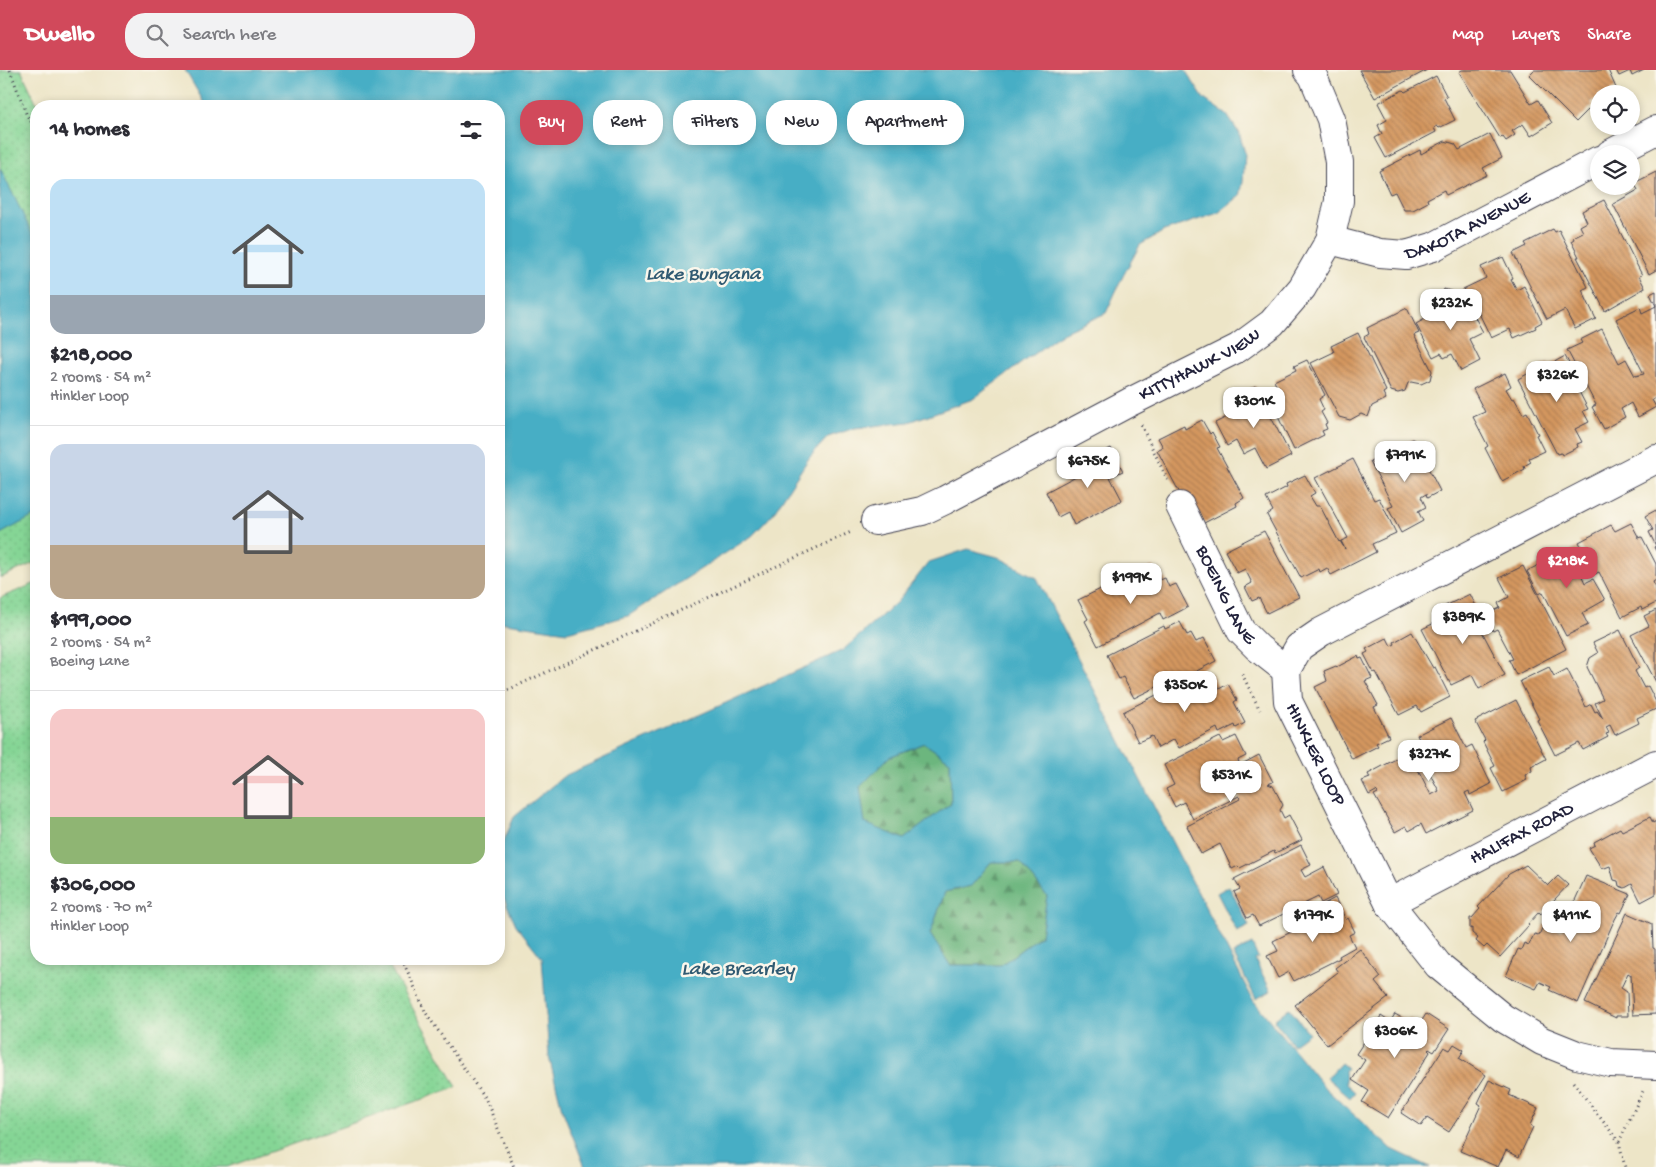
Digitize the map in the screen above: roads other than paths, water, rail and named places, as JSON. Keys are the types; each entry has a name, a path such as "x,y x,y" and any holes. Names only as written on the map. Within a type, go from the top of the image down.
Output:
{"street":[{"name":"KITTYHAWK VIEW","path":"875,521 922,510 945,500 1130,402 1238,348 1272,323 1302,288 1330,240 1338,201 1339,162 1331,120 1313,76 1308,70"},
{"path":"1627,145 1656,130"},
{"name":"DAKOTA AVENUE","path":"1330,240 1380,253 1406,255 1433,247 1590,165"},
{"path":"1286,670 1300,647 1320,632 1656,459"},
{"name":"BOEING LANE","path":"1180,506 1241,631 1258,648 1286,670"},
{"name":"HINKLER LOOP","path":"1286,670 1288,701 1389,902 1438,964 1503,1018 1542,1041 1577,1055 1651,1076"},
{"name":"HALIFAX ROAD","path":"1389,902 1656,764"}],"water":[{"name":"Lake Bungana","path":"185,70 1185,70 1204,99 1227,115 1239,133 1245,153 1243,182 1240,196 1218,213 1164,231 1140,245 1106,313 1062,333 973,399 909,422 855,428 828,437 809,458 772,515 752,536 628,616 567,632 505,623 505,100 202,100"},
{"path":"0,168 30,229 30,518 0,534"},
{"name":"Lake Brearley","path":"968,549 998,557 1037,578 1253,1000 1325,1088 1390,1148 1430,1167 585,1167 562,1109 549,1057 542,958 516,925 505,901 505,838 514,817 564,776 843,650 897,602 929,562","holes":["924,743 950,761 951,803 904,839 865,823 860,787 889,757","991,862 1020,862 1047,896 1041,935 1001,965 950,965 930,934 945,892 971,886"]},
{"path":"1229,886 1249,926 1237,932 1217,893"},
{"path":"1252,944 1258,958 1255,960 1271,991 1256,999 1233,954"},
{"path":"1289,1008 1309,1033 1293,1045 1274,1020"},
{"path":"1341,1063 1347,1068 1345,1071 1346,1084 1355,1092 1350,1098 1327,1078"}]}
